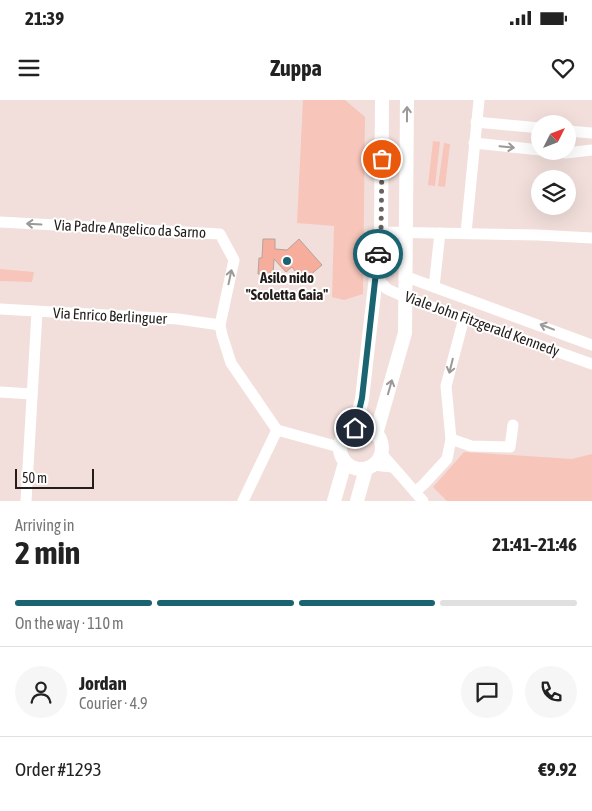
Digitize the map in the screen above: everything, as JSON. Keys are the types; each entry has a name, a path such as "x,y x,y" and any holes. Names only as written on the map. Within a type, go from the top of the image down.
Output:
{"street":[{"path":"355,428 362,398 381,232 382,100"},
{"path":"376,434 405,333 407,277 407,100"},
{"path":"466,233 479,100"},
{"path":"476,122 531,127"},
{"path":"576,132 592,133"},
{"path":"474,143 531,149"},
{"path":"576,152 592,150"},
{"name":"Via Padre Angelico da Sarno","path":"0,222 220,234 234,260 220,325 231,363 277,430"},
{"path":"381,232 592,238"},
{"path":"434,286 440,233"},
{"name":"Viale John Fitzgerald Kennedy","path":"376,277 387,289 406,298 592,364"},
{"name":"Viale John Fitzgerald Kennedy","path":"407,277 592,345"},
{"name":"Via Enrico Berlinguer","path":"0,309 178,319 220,325"},
{"path":"26,501 37,312"},
{"path":"415,492 447,459 450,439 446,386 464,318"},
{"path":"0,392 32,394"},
{"path":"450,439 471,446 510,447 513,425"},
{"path":"392,467 354,468 345,463 339,447 344,435 355,428 367,428 376,434 381,442 381,453 423,501"},
{"path":"243,501 277,430 339,447"},
{"path":"357,501 369,467 381,453"},
{"path":"334,501 345,463"}],"shaded area":[{"path":"303,100 345,100 365,117 363,294 344,300 332,297 334,226 297,223"},
{"path":"433,141 440,142 435,186 428,185"},
{"path":"444,143 450,144 445,187 438,186"},
{"path":"0,269 34,272 32,282 0,281"},
{"path":"464,452 572,459 592,454 592,501 447,501 433,487"}],"building":[{"name":"Asilo nido \"Scoletta Gaia\"","path":"263,239 275,239 275,249 287,250 299,239 322,265 303,281 292,267 286,272 274,259 273,275 258,274 259,258 262,258"}],"way so far":[{"path":"378,254 381,232 382,159"}],"place":[{"name":"Asilo nido \"Scoletta Gaia\"","path":"287,261"}],"route":[{"path":"355,428 362,398 378,254"}]}
